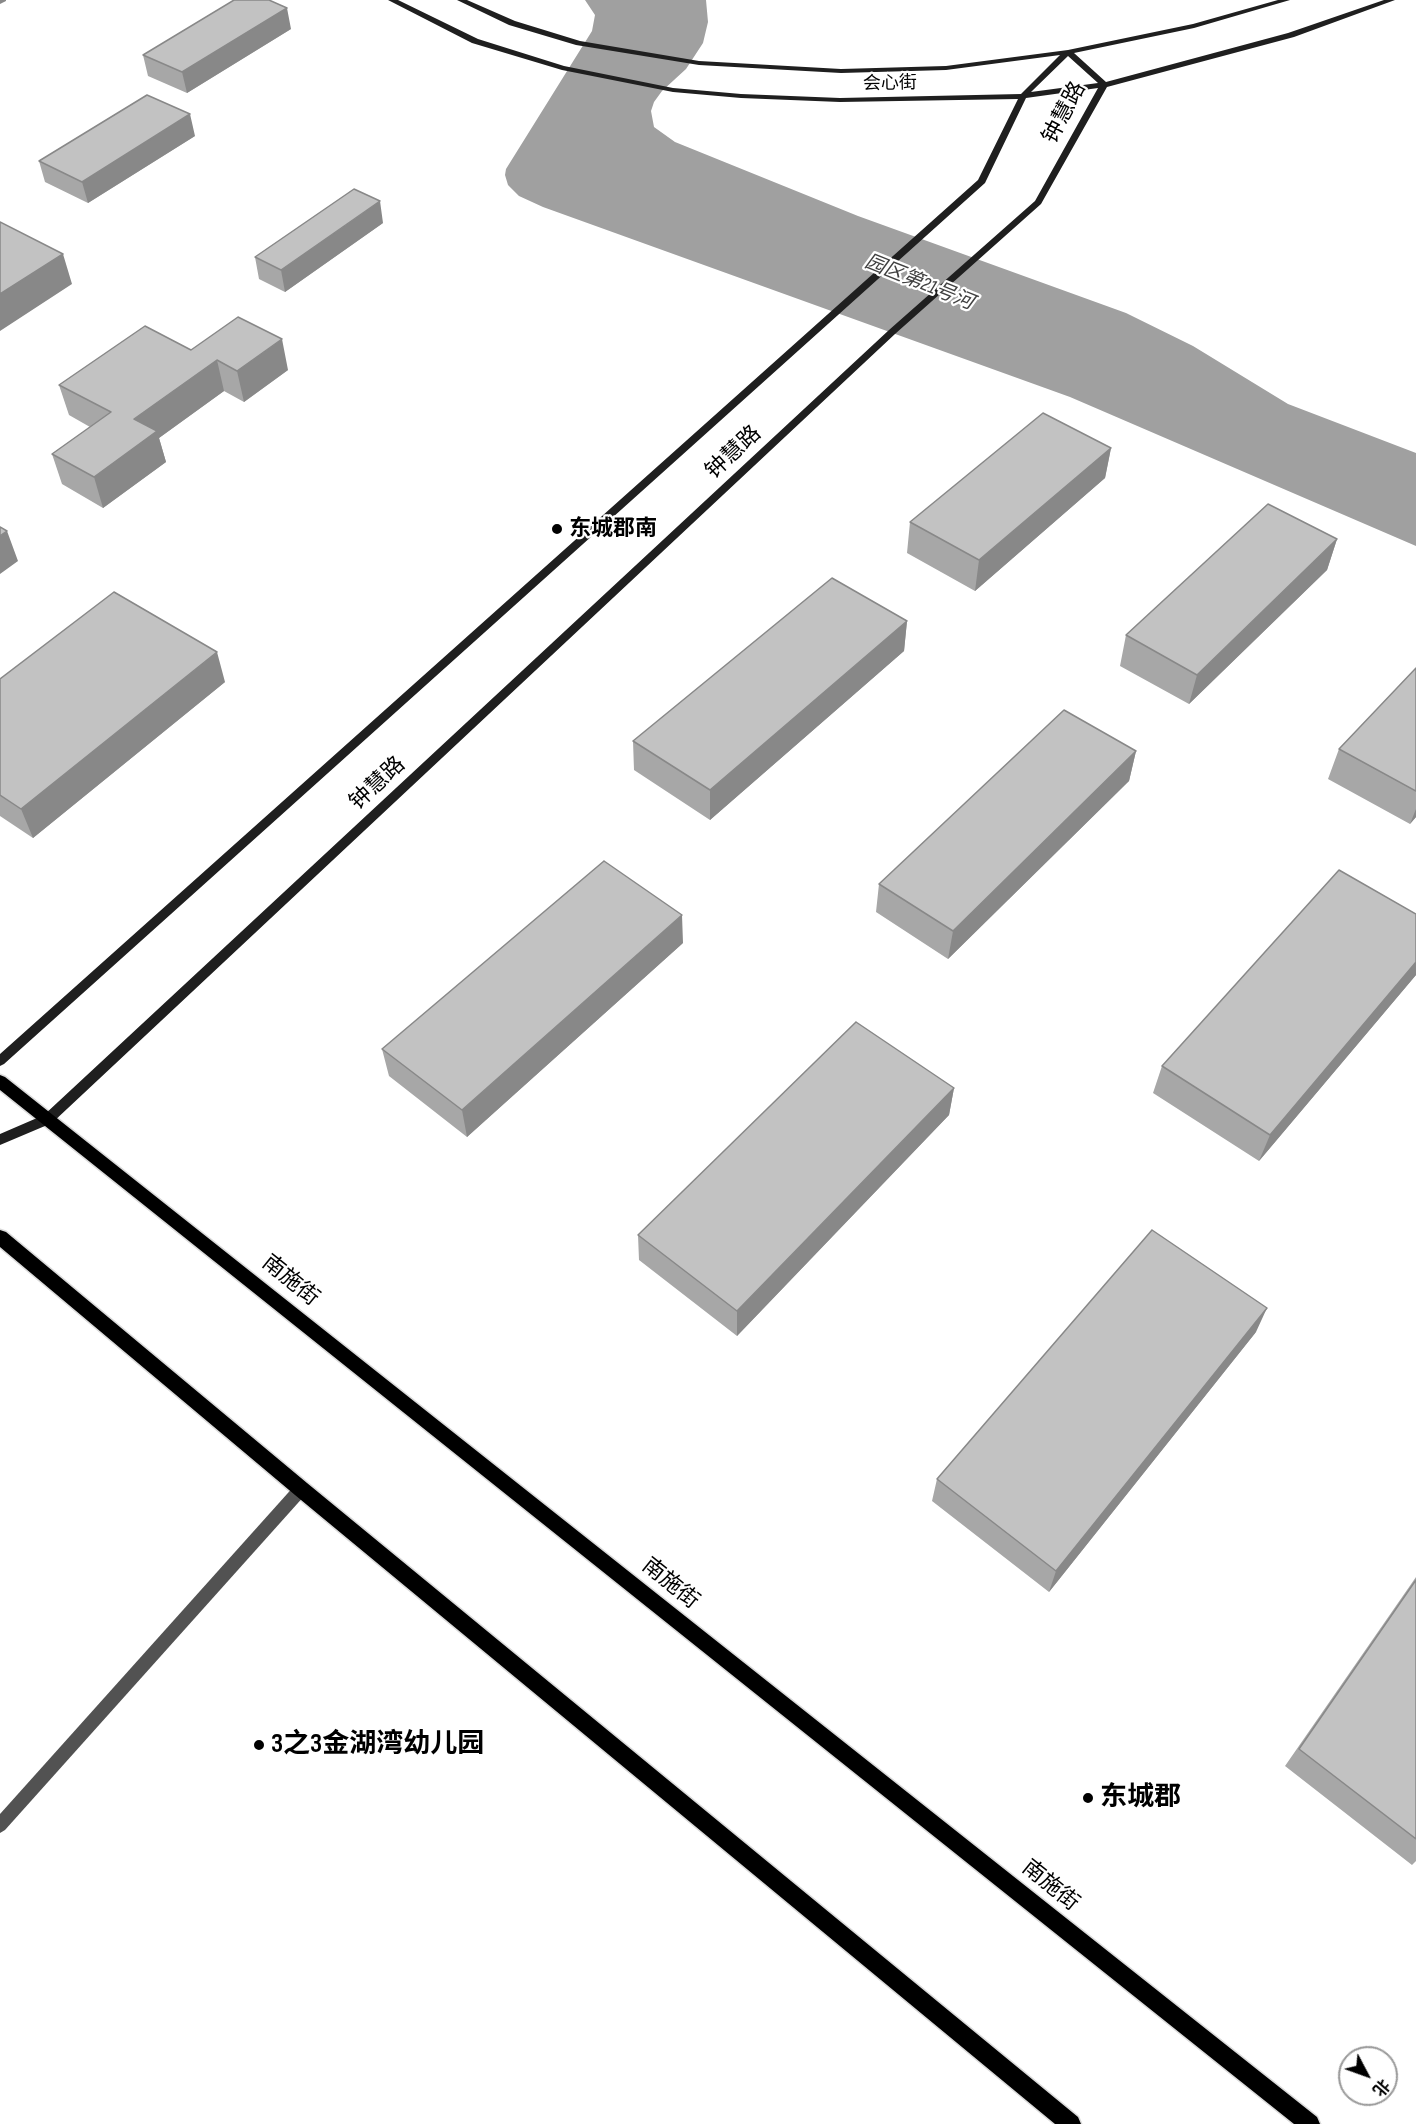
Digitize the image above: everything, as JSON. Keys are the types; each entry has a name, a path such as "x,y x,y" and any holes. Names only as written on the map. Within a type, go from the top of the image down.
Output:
{"main road":[{"name":"南施街","path":"0,1081 1310,2124"},
{"path":"0,1237 301,1489 1071,2124"}],"street":[{"name":"会心街","path":"392,0 475,41 562,68 673,90 763,98 840,100 1023,96 1104,85 1291,35 1391,0"},
{"name":"会心街","path":"460,0 512,22 579,43 699,63 841,71 946,68 1068,52 1194,26 1286,0"},
{"name":"钟慧路","path":"0,1061 920,239 982,181 1023,96 1068,52 1104,85 1038,202 892,332 48,1119 0,1140"}],"lane":[{"path":"0,1825 301,1489"}],"water":[{"name":"园区第21号河","path":"585,0 706,0 708,22 703,43 686,69 662,91 651,111 654,127 675,142 858,216 1126,313 1193,346 1288,404 1416,453 1416,546 1070,397 543,207 519,196 508,185 506,169 592,31 595,15"}],"building":[{"path":"234,0 269,0 287,8 182,72 143,55"},
{"path":"147,95 190,114 82,182 39,161"},
{"path":"354,189 380,201 281,270 255,257"},
{"path":"0,222 63,254 0,294"},
{"path":"238,317 282,339 237,371 217,360 134,419 157,431 94,477 52,454 111,412 59,385 145,326 191,350"},
{"path":"1043,413 1111,448 979,560 910,522"},
{"path":"1268,504 1337,539 1197,675 1126,635"},
{"path":"0,527 7,531 0,536"},
{"path":"832,578 907,621 710,790 633,741"},
{"path":"114,592 217,652 21,809 0,795 0,679"},
{"path":"1416,668 1416,791 1339,749"},
{"path":"1064,710 1136,751 953,931 879,884"},
{"path":"604,861 682,915 462,1110 382,1049"},
{"path":"1339,870 1416,914 1416,962 1270,1135 1162,1066"},
{"path":"856,1022 954,1088 737,1311 638,1235"},
{"path":"1152,1230 1267,1308 1056,1571 937,1479"},
{"path":"1416,1580 1416,1839 1299,1749"}],"place":[{"name":"东城郡南","path":"557,529"},
{"name":"3之3金湖湾幼儿园","path":"259,1745"},
{"name":"东城郡","path":"1088,1798"}]}
